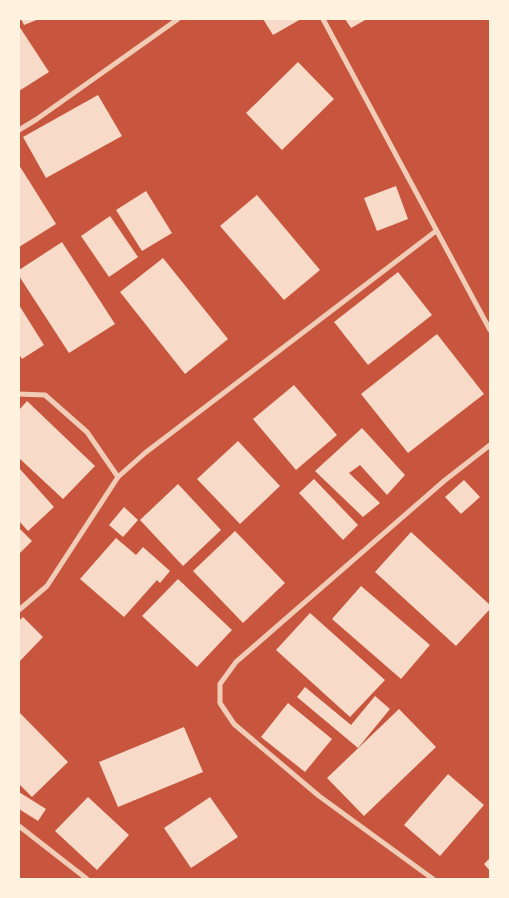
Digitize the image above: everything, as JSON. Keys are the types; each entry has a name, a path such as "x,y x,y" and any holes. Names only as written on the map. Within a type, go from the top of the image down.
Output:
{"street":[{"path":"19,130 178,19"},
{"path":"323,19 490,330"},
{"path":"19,610 47,586 118,477 153,447 436,231"},
{"path":"19,394 45,395 87,432 118,477"},
{"path":"433,879 319,796 234,724 220,703 220,684 236,662 444,481 490,445"},
{"path":"19,826 88,879"}],"building":[{"path":"21,19 39,19 24,25"},
{"path":"263,19 301,19 273,35"},
{"path":"345,19 367,19 351,28"},
{"path":"19,26 49,72 19,91"},
{"path":"298,62 334,99 282,150 246,113"},
{"path":"98,95 122,136 46,178 23,137"},
{"path":"19,165 56,224 19,247"},
{"path":"396,186 408,219 377,231 364,198"},
{"path":"146,191 172,233 142,251 116,210"},
{"path":"257,195 320,270 284,300 220,226"},
{"path":"110,216 138,257 109,277 81,236"},
{"path":"62,242 115,324 69,353 19,276 19,270"},
{"path":"163,258 228,339 185,374 120,292"},
{"path":"398,272 432,315 368,365 334,322"},
{"path":"19,305 44,345 22,359 19,354"},
{"path":"437,334 484,394 408,453 361,394"},
{"path":"294,385 337,435 296,470 253,419"},
{"path":"27,401 95,466 63,499 19,458 19,410"},
{"path":"362,428 405,475 387,495 360,465 349,473 380,503 363,517 315,471"},
{"path":"238,441 280,486 240,524 197,479"},
{"path":"19,468 54,507 28,531 19,521"},
{"path":"314,479 358,525 343,540 299,493"},
{"path":"464,480 480,497 461,514 445,497"},
{"path":"178,484 221,530 183,566 140,520"},
{"path":"124,507 138,520 123,537 109,525"},
{"path":"19,528 32,541 19,554"},
{"path":"235,531 285,583 243,623 193,571"},
{"path":"411,532 490,605 490,609 456,646 375,572"},
{"path":"116,538 136,555 143,547 170,571 160,583 157,580 124,617 80,579"},
{"path":"178,579 232,630 197,667 142,616"},
{"path":"361,586 430,645 401,679 332,619"},
{"path":"310,613 385,680 350,717 276,650"},
{"path":"23,617 43,637 19,662 19,621"},
{"path":"305,687 351,725 375,696 390,709 358,748 297,697"},
{"path":"288,703 332,739 305,772 261,737"},
{"path":"399,709 436,747 364,816 327,778"},
{"path":"19,712 68,762 32,797 19,784"},
{"path":"184,727 203,772 118,807 99,762"},
{"path":"448,774 484,805 440,856 404,825"},
{"path":"19,792 46,809 38,821 19,809"},
{"path":"88,797 129,835 97,870 55,831"},
{"path":"210,797 238,837 191,868 164,828"},
{"path":"490,858 490,871 484,864"}]}
